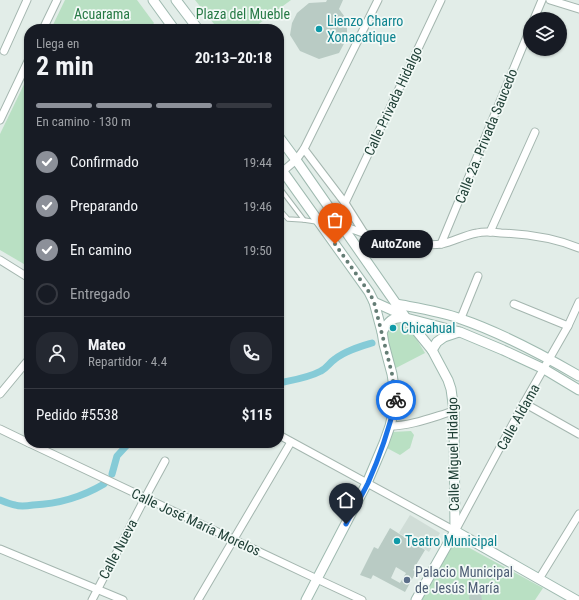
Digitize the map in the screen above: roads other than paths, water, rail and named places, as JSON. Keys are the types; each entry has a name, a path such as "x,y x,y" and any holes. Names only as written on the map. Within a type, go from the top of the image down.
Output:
{"main road":[{"path":"153,0 170,24"},
{"path":"176,0 194,24"},
{"name":"Calle Miguel Hidalgo","path":"284,144 384,288 432,350 448,380 451,389 454,411 455,531"},
{"path":"284,175 369,292 374,302 392,374 396,400 390,426 368,483 306,600"},
{"path":"369,292 378,296 382,293 384,288"},
{"path":"374,302 406,318"},
{"path":"396,304 461,318 500,334 550,359 579,376"},
{"path":"382,332 387,323 392,319 400,317 460,332 544,369 579,390"},
{"path":"432,350 437,342 444,337 460,332"},
{"path":"416,600 455,531 576,600"}],"street":[{"path":"4,51 27,0"},
{"path":"45,24 57,0"},
{"path":"284,168 296,160 304,149 378,0"},
{"name":"Calle Privada Hidalgo","path":"345,203 441,0"},
{"path":"537,12 542,0"},
{"path":"550,0 579,9"},
{"name":"Calle 2a. Privada Saucedo","path":"442,244 523,46"},
{"path":"0,120 24,70"},
{"path":"490,232 535,132"},
{"path":"304,149 345,203 364,233"},
{"path":"340,225 399,244 442,244 477,233 490,232 518,233 536,236 565,242 579,248"},
{"path":"0,260 24,275"},
{"path":"461,318 478,276"},
{"name":"Calle Aldama","path":"455,531 524,403 568,326 579,302"},
{"path":"514,304 568,326"},
{"path":"0,394 24,365"},
{"path":"524,403 579,434"},
{"path":"390,426 412,423 454,411"},
{"name":"Calle José María Morelos","path":"0,429 24,441"},
{"path":"284,438 455,531"},
{"path":"198,600 291,442"},
{"name":"Calle José María Morelos","path":"40,448 362,600"},
{"name":"Calle Nueva","path":"92,600 165,461"},
{"path":"539,579 579,514"},
{"path":"1,551 123,600"}],"lane":[{"path":"284,194 304,220"},
{"path":"284,214 288,219 319,222"}],"waterway":[{"path":"284,382 311,375 323,370 343,354 372,343"},
{"path":"112,474 117,456 124,448"},
{"path":"0,500 17,506 52,503 70,499 96,489 104,484"}],"place":[{"name":"Lienzo Charro Xonacatique","path":"319,29"},
{"name":"AutoZone","path":"335,244"},
{"name":"Chicahual","path":"393,328"},
{"name":"Teatro Municipal","path":"397,541"},
{"name":"Palacio Municipal de Jesús María","path":"407,580"}],"park label":[{"name":"Acuarama","path":"102,14"},
{"name":"Plaza del Mueble","path":"243,14"}]}
